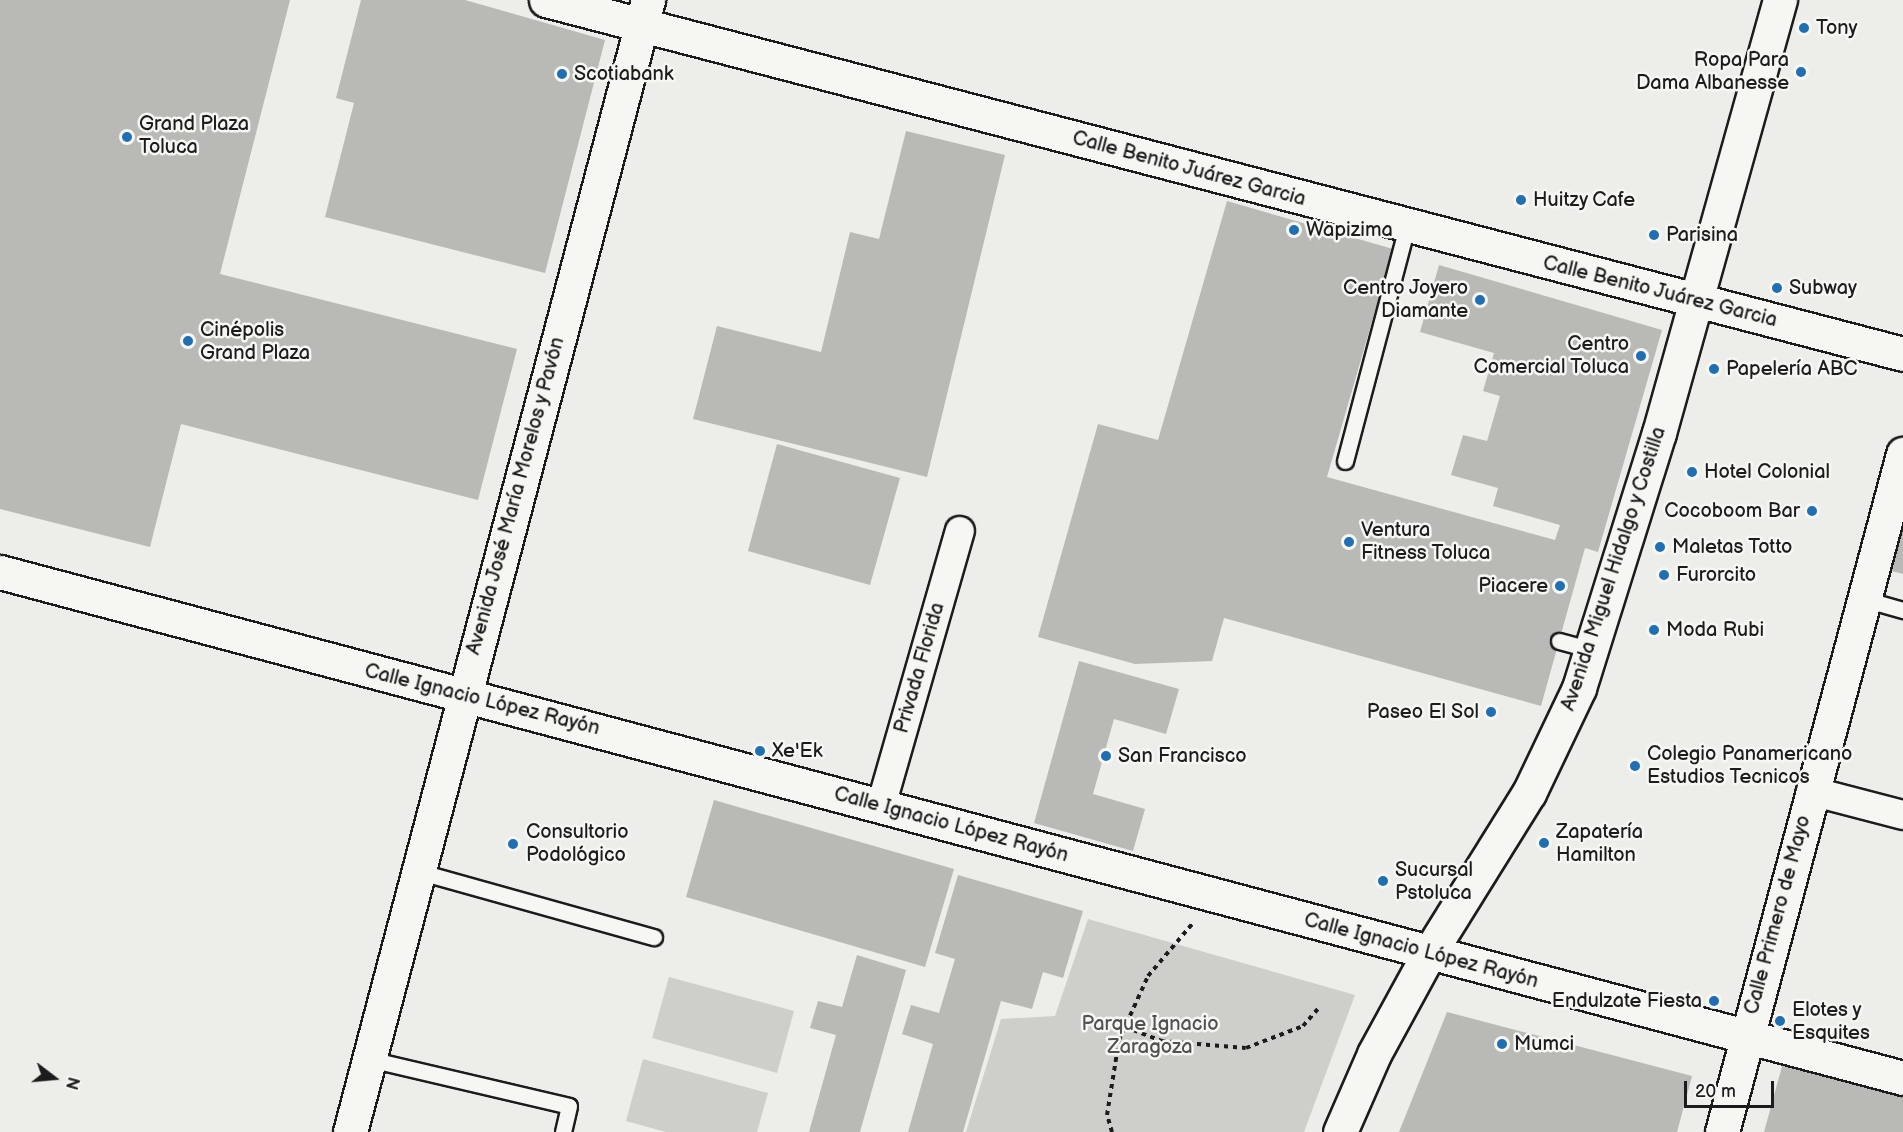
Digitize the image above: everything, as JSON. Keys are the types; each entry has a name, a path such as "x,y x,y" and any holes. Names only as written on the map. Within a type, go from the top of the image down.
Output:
{"main road":[{"name":"Calle Benito Juárez Garcia","path":"546,0 645,12 1407,226 1903,354"},
{"name":"Avenida Miguel Hidalgo y Costilla","path":"1340,1132 1374,1054 1428,955 1529,793 1592,650 1695,302 1780,0"},
{"name":"Avenida José María Morelos y Pavón","path":"350,1132 463,693 645,12"},
{"name":"Calle Primero de Mayo","path":"1722,1132 1811,791 1903,454"},
{"name":"Calle Ignacio López Rayón","path":"0,572 463,693 1428,955 1903,1078"}],"street":[{"name":"Privada Florida","path":"881,806 960,531"},
{"path":"1811,791 1903,815"}],"lane":[{"path":"1345,461 1407,226"},
{"path":"1864,599 1903,610"},
{"path":"1559,641 1592,650"},
{"path":"417,871 654,937"},
{"path":"369,1059 569,1106 563,1132"}],"path":[{"path":"1112,1132 1107,1116 1125,1027 1148,976 1215,897"},
{"path":"1125,1027 1161,1041 1246,1048 1303,1026 1318,1009"}],"green space":[{"name":"Parque Ignacio Zaragoza","path":"1088,919 1355,995 1304,1132 966,1132 1001,1019 1055,1016"},
{"path":"669,977 794,1011 777,1073 652,1038"},
{"path":"643,1059 768,1093 757,1132 666,1132 626,1121"}],"building":[{"name":"Grand Plaza Toluca","path":"0,0 290,0 220,274 517,349 478,500 181,424 150,547 0,509"},
{"path":"361,0 465,0 605,40 545,273 325,217 354,103 336,98"},
{"path":"906,131 1005,155 927,477 693,419 717,326 821,352 850,232 879,239"},
{"path":"1227,201 1393,249 1327,477 1555,540 1560,525 1493,506 1498,488 1451,475 1463,435 1487,441 1500,396 1483,391 1494,353 1420,332 1439,265 1662,330 1598,552 1585,548 1541,706 1224,618 1212,661 1135,664 1038,637 1098,424 1158,440"},
{"path":"777,444 900,478 870,585 748,551"},
{"path":"1903,520 1903,574 1888,570"},
{"path":"1079,661 1179,689 1166,734 1114,719 1093,794 1145,809 1133,851 1034,823"},
{"path":"714,800 954,869 925,967 686,897"},
{"path":"958,875 1083,911 1063,978 1043,972 1032,1009 1001,1001 963,1132 908,1132 933,1044 902,1034 911,1005 939,1013 955,959 935,953"},
{"path":"857,955 906,970 860,1132 809,1132 836,1035 810,1028 818,1001 842,1007"},
{"name":"Mumci","path":"1447,1012 1692,1076 1677,1132 1399,1132"},
{"path":"1784,1059 1903,1092 1903,1132 1764,1132"}],"place":[{"name":"Tony","path":"1804,28"},
{"name":"Ropa Para Dama Albanesse","path":"1801,72"},
{"name":"Scotiabank","path":"562,74"},
{"name":"Grand Plaza Toluca","path":"127,137"},
{"name":"Huitzy Cafe","path":"1521,200"},
{"name":"Wapizima","path":"1294,230"},
{"name":"Parisina","path":"1654,235"},
{"name":"Subway","path":"1777,288"},
{"name":"Centro Joyero Diamante","path":"1480,300"},
{"name":"Cinépolis Grand Plaza","path":"188,341"},
{"name":"Centro Comercial Toluca","path":"1641,356"},
{"name":"Papelería ABC","path":"1714,369"},
{"name":"Hotel Colonial","path":"1692,472"},
{"name":"Cocoboom Bar","path":"1812,511"},
{"name":"Ventura Fitness Toluca","path":"1349,542"},
{"name":"Maletas Totto","path":"1660,547"},
{"name":"Furorcito","path":"1664,575"},
{"name":"Piacere","path":"1560,586"},
{"name":"Moda Rubi","path":"1654,630"},
{"name":"Paseo El Sol","path":"1491,712"},
{"name":"Xe'Ek","path":"760,751"},
{"name":"San Francisco","path":"1106,756"},
{"name":"Colegio Panamericano Estudios Tecnicos","path":"1635,766"},
{"name":"Zapatería Hamilton","path":"1544,843"},
{"name":"Consultorio Podológico","path":"513,844"},
{"name":"Sucursal Pstoluca","path":"1383,881"},
{"name":"Endulzate Fiesta","path":"1714,1001"},
{"name":"Elotes y Esquites","path":"1780,1021"},
{"name":"Mumci","path":"1502,1044"}]}
